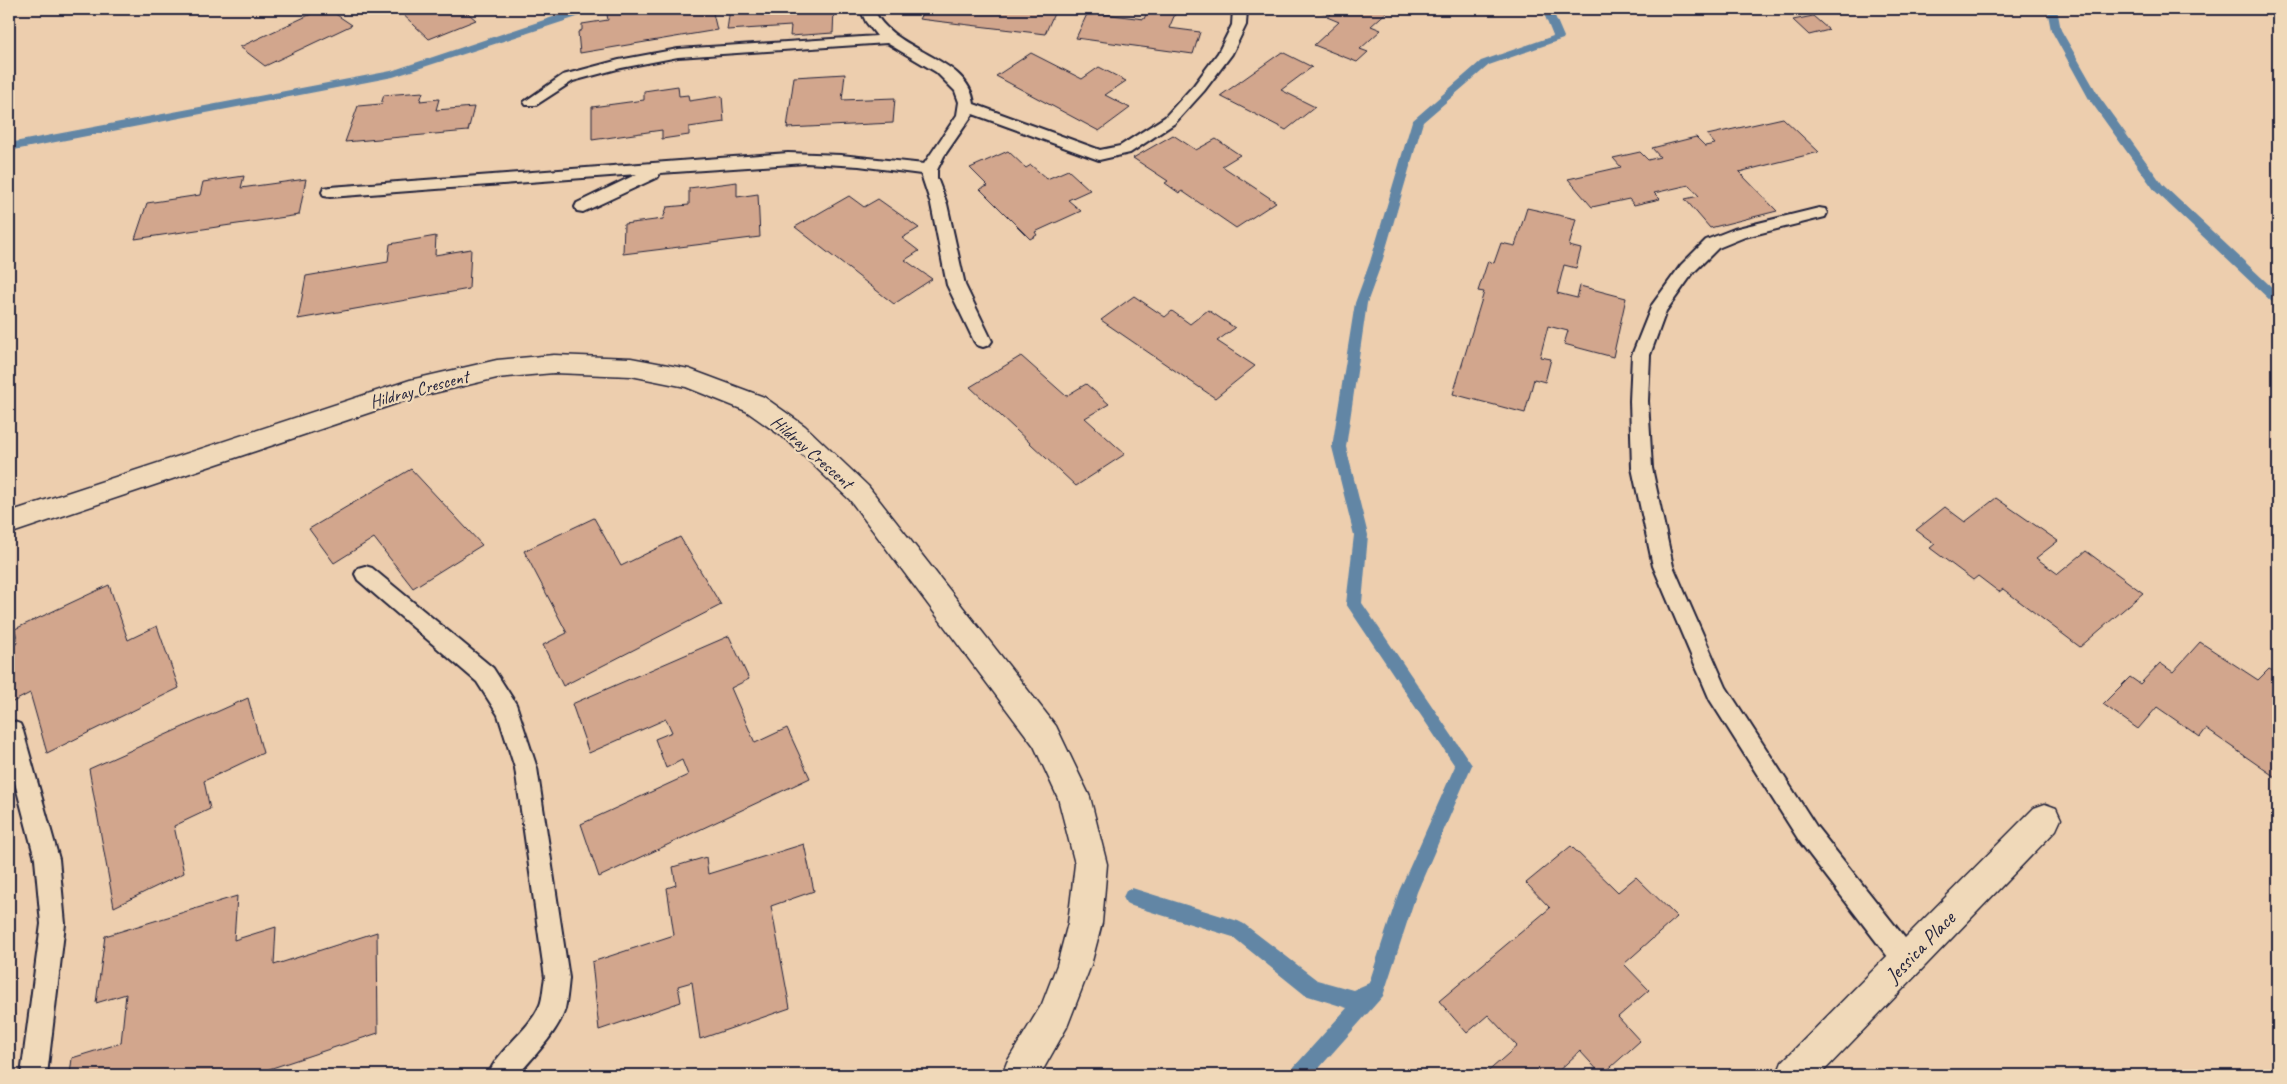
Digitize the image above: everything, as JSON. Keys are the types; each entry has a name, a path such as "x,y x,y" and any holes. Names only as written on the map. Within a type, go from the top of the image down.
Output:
{"street":[{"name":"Hildray Crescent","path":"9,523 410,389 497,369 554,364 631,367 689,378 755,404 796,433 859,493 1045,736 1074,797 1091,864 1085,923 1074,965 1055,1015 1020,1075"},
{"name":"Jessica Place","path":"1795,1075 2045,819"}],"lane":[{"path":"867,9 874,22 889,39 938,66 952,78 966,96 968,107 958,128 936,155 929,170 929,178 939,204 956,285 983,341"},
{"path":"968,107 1099,155 1126,150 1170,120 1199,88 1224,54 1239,25 1240,9"},
{"path":"531,102 568,78 619,64 670,55 889,39"},
{"path":"330,192 818,158 864,161 929,170"},
{"path":"584,207 661,169"},
{"path":"1819,212 1740,233 1712,244 1688,269 1658,309 1641,355 1639,401 1642,468 1663,566 1718,693 1808,834 1907,960"},
{"path":"365,574 485,675 508,710 526,768 557,978 552,1009 535,1035 501,1075"},
{"path":"12,731 47,858 53,924 34,1075"}],"building":[{"path":"322,9 328,9 352,25 265,66 240,47"},
{"path":"397,9 463,9 476,20 429,39"},
{"path":"606,9 712,9 717,30 580,53 578,32 582,30 582,24 608,20"},
{"path":"730,9 834,9 833,33 790,36 791,26 727,30"},
{"path":"925,9 1056,9 1045,34 919,19"},
{"path":"1310,9 1390,9 1371,26 1381,30 1360,49 1368,52 1357,62 1314,45 1339,22 1327,17 1331,14"},
{"path":"1148,10 1175,14 1169,28 1200,32 1193,54 1076,38 1088,12 1144,19"},
{"path":"1813,16 1829,30 1809,35 1793,20"},
{"path":"1282,52 1312,67 1281,90 1315,107 1286,130 1220,96"},
{"path":"1031,53 1082,79 1099,67 1126,81 1105,95 1130,108 1099,131 996,76"},
{"path":"845,74 842,100 895,98 893,123 787,128 794,77"},
{"path":"678,86 679,96 688,95 689,101 722,96 724,122 689,127 689,135 662,139 662,130 592,140 592,107 644,100 644,91"},
{"path":"423,92 420,101 439,99 436,110 474,107 468,131 345,142 358,106 381,104 384,95"},
{"path":"1783,118 1819,152 1739,172 1777,211 1710,228 1685,199 1699,196 1689,185 1654,193 1660,199 1634,205 1629,199 1592,207 1568,179 1621,167 1613,158 1640,152 1648,160 1660,157 1652,148 1696,137 1705,146 1715,144 1707,135"},
{"path":"1173,135 1196,150 1216,139 1240,155 1222,166 1276,202 1236,228 1182,191 1179,193 1165,183 1168,181 1133,158"},
{"path":"1008,151 1026,168 1031,165 1047,179 1068,170 1090,190 1068,200 1081,211 1035,232 1037,235 1030,239 980,189 988,186 970,168"},
{"path":"244,176 241,188 306,179 299,215 135,239 147,203 200,195 203,182"},
{"path":"737,182 737,197 758,194 760,237 623,254 624,224 663,219 667,207 689,205 689,188"},
{"path":"849,196 864,207 878,199 919,228 902,238 919,251 905,260 932,279 894,304 795,227"},
{"path":"1527,208 1576,219 1569,246 1581,249 1576,268 1564,265 1557,293 1577,298 1580,286 1626,298 1613,357 1564,344 1568,331 1548,326 1540,357 1551,359 1545,382 1534,379 1525,413 1453,394 1484,292 1478,291 1488,261 1494,263 1501,243 1515,246"},
{"path":"436,236 435,255 471,249 469,289 298,319 306,276 388,262 390,244"},
{"path":"1134,296 1165,317 1172,311 1190,324 1208,310 1235,328 1217,341 1255,366 1215,398 1101,320"},
{"path":"1021,356 1066,396 1086,384 1109,404 1085,418 1125,454 1076,486 970,387"},
{"path":"411,469 482,545 413,588 374,538 334,563 309,529"},
{"path":"1996,498 2058,541 2036,558 2058,574 2086,551 2143,593 2080,647 2003,589 1999,592 1978,576 1973,580 1930,548 1935,544 1916,530 1945,507 1965,522"},
{"path":"594,518 621,566 680,537 721,605 563,686 543,645 567,633 524,551"},
{"path":"109,585 128,640 157,626 179,688 47,753 30,693 9,704 9,647 18,643 15,629"},
{"path":"729,636 749,679 731,688 755,743 787,728 810,778 599,877 581,824 688,775 682,760 666,768 655,739 672,732 666,719 589,753 572,704"},
{"path":"2200,642 2258,680 2269,669 2275,672 2278,669 2278,779 2206,729 2200,737 2157,707 2138,729 2103,704 2130,677 2140,684 2160,663 2173,672"},
{"path":"248,698 263,753 204,781 210,809 174,826 184,873 114,907 89,769"},
{"path":"804,844 814,891 771,906 790,1008 700,1039 692,982 678,986 681,1002 599,1030 592,962 674,935 667,888 676,885 673,867 706,857 708,874"},
{"path":"1571,846 1618,892 1636,877 1677,917 1624,964 1649,990 1618,1017 1640,1041 1602,1075 1580,1051 1554,1075 1484,1075 1517,1046 1488,1015 1467,1033 1439,1001 1550,908 1526,883"},
{"path":"237,896 234,940 276,927 274,965 377,932 378,1033 251,1075 70,1075 72,1058 121,1043 126,994 96,1003 105,936"}],"waterway":[{"path":"9,147 393,74 573,15 584,9"},
{"path":"1132,897 1238,930 1312,988 1354,1000 1376,989 1408,891 1464,765 1354,604 1361,535 1339,447 1361,303 1376,262 1418,121 1485,63 1559,37 1547,9"},
{"path":"2052,9 2056,30 2095,99 2159,188 2278,300"},
{"path":"1300,1075 1372,994"}]}
